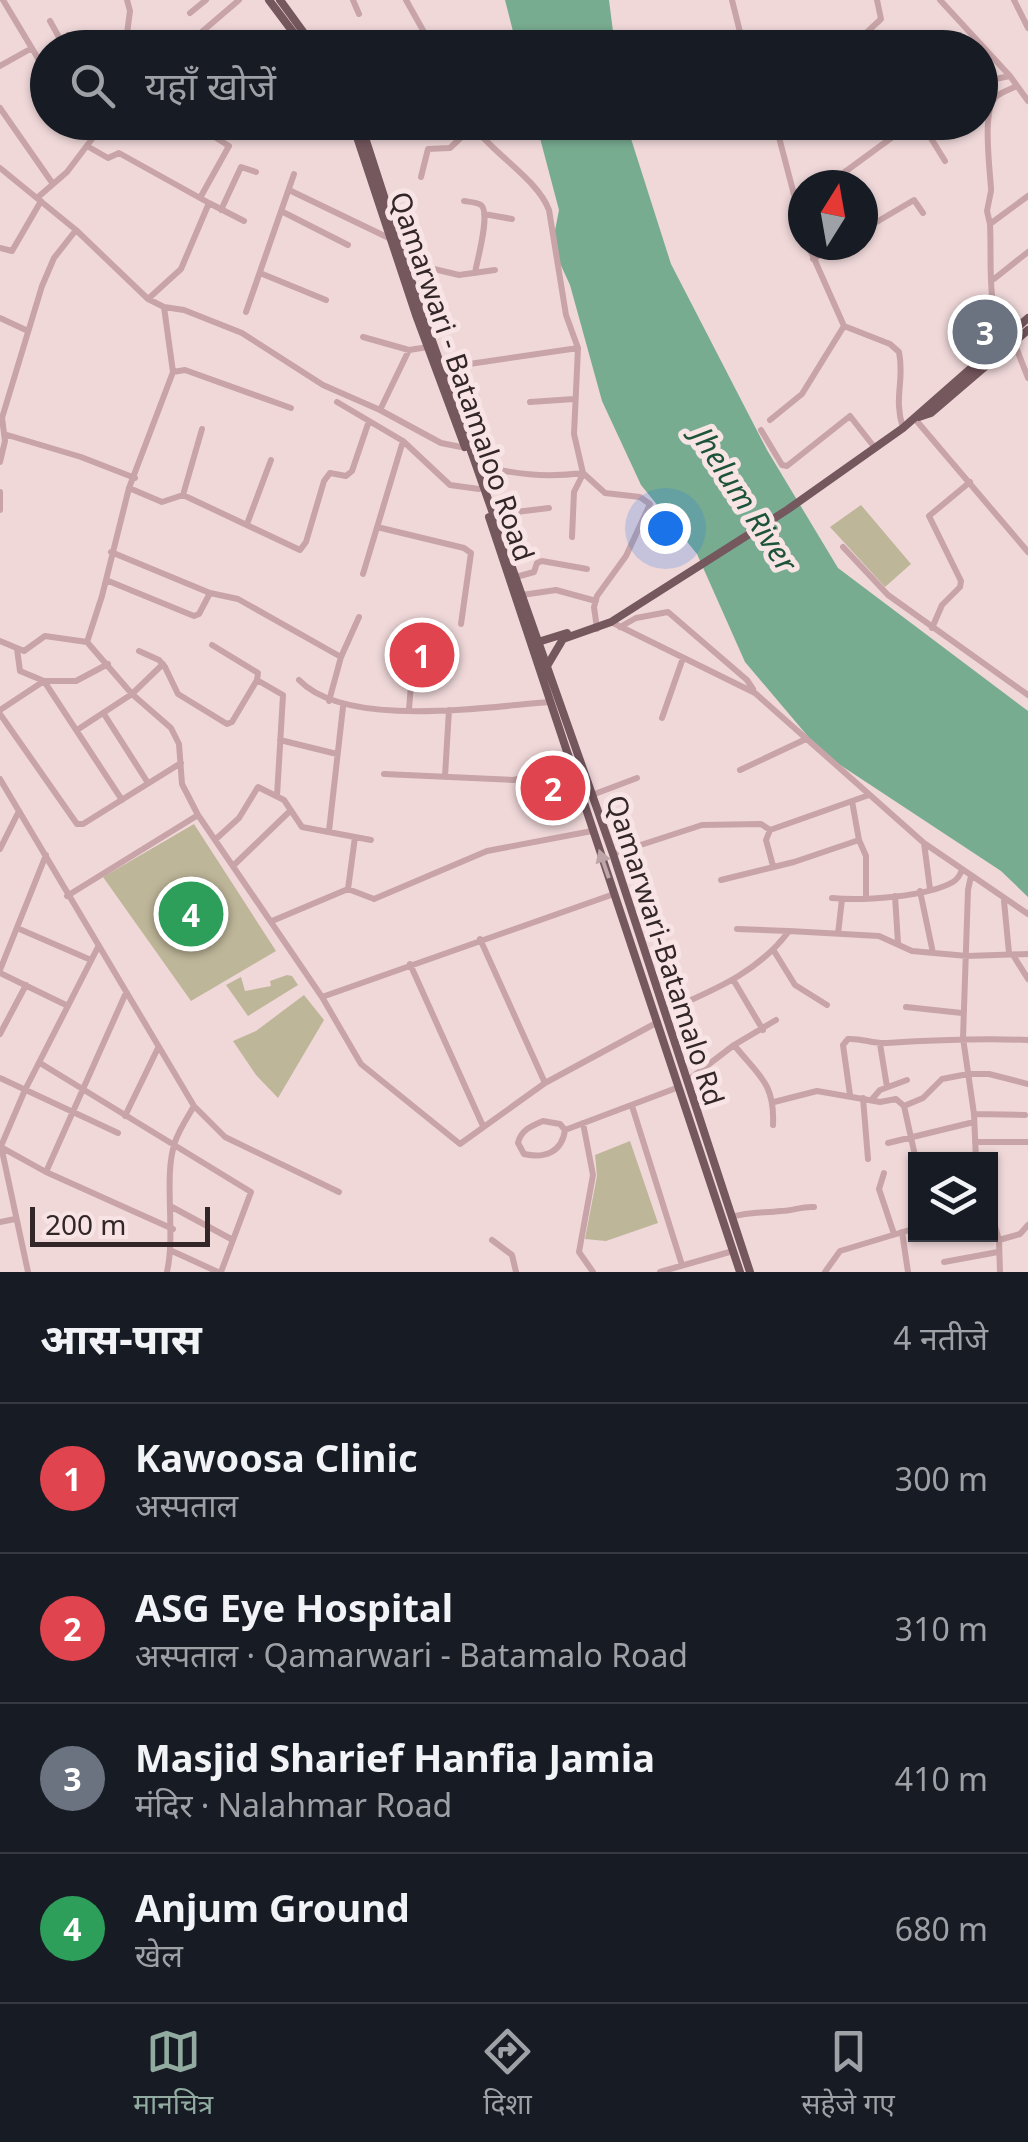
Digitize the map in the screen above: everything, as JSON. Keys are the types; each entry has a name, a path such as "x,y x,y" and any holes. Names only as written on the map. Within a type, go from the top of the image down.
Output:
{"main road":[{"path":"270,0 292,30"},
{"path":"280,0 301,30"},
{"name":"Qamarwari - Batamaloo Road","path":"358,140 535,643"},
{"name":"Qamarwari - Batamaloo Road","path":"366,140 522,594 535,643"},
{"path":"535,643 615,625 904,428 1028,318"},
{"path":"915,419 931,412 1028,330"},
{"path":"546,666 560,642 598,627"},
{"name":"Qamarwari-Batamalo Rd","path":"535,643 613,854 740,1272"},
{"name":"Qamarwari-Batamalo Rd","path":"535,643 548,702 592,831 750,1272"}],"street":[{"path":"2,0 30,45"},
{"path":"126,0 130,10 127,30"},
{"path":"190,13 206,0"},
{"path":"204,30 239,0"},
{"path":"353,0 359,14"},
{"path":"406,0 423,30"},
{"path":"732,0 740,30"},
{"path":"870,30 880,18 877,0"},
{"path":"940,0 968,30"},
{"path":"1014,0 1028,26"},
{"path":"50,21 55,30"},
{"path":"0,66 30,49"},
{"path":"998,63 1028,101"},
{"path":"998,78 1010,76"},
{"path":"998,96 1017,86"},
{"path":"0,108 52,184"},
{"path":"0,248 12,251 39,200 67,172 90,140"},
{"path":"200,198 229,146 220,140"},
{"path":"421,177 428,150 450,148 457,140"},
{"path":"487,140 545,200 566,315 578,348 574,434 583,473 605,493 640,498 650,504 626,556 596,601 598,627"},
{"path":"780,140 790,170"},
{"path":"847,170 888,140"},
{"path":"932,140 945,161"},
{"path":"989,140 991,190 987,211 992,279 997,324 1004,338"},
{"path":"87,146 108,158 119,152 244,221"},
{"path":"221,210 241,167 256,172"},
{"path":"0,168 76,230 148,299 242,334 324,384 442,443 466,448"},
{"path":"246,312 294,174"},
{"path":"289,190 391,239"},
{"path":"990,224 1028,196"},
{"path":"878,221 914,200 923,213"},
{"path":"464,201 481,205 484,214 475,273"},
{"path":"148,299 181,269 209,203"},
{"path":"282,211 348,246"},
{"path":"484,214 512,219"},
{"path":"0,462 4,434 1,422 28,330 49,267 76,230"},
{"path":"992,279 1028,252"},
{"path":"814,260 844,326 890,344 900,352 902,372 897,406 904,428"},
{"path":"410,276 434,269 456,275 495,270"},
{"path":"260,273 326,300"},
{"path":"87,642 129,488 172,372 164,307"},
{"path":"0,318 28,330"},
{"path":"770,420 802,394 844,326"},
{"path":"363,336 409,350 428,347"},
{"path":"1014,342 1028,378"},
{"path":"442,368 578,348"},
{"path":"380,410 409,350"},
{"path":"172,372 185,370 290,408"},
{"path":"530,402 574,399"},
{"path":"337,402 403,440 450,485 479,489"},
{"path":"761,430 786,466 850,416 875,448"},
{"path":"915,419 1028,552"},
{"path":"129,488 162,502 183,494 300,550 324,481 330,474 346,476 352,471 369,421"},
{"path":"183,494 202,429"},
{"path":"4,434 135,478"},
{"path":"363,574 403,440"},
{"path":"248,524 271,460"},
{"path":"476,465 518,476 545,478 583,473"},
{"path":"572,537 574,492 583,473"},
{"path":"932,628 942,606 961,581 929,516 970,482"},
{"path":"0,492 0,510"},
{"path":"496,521 516,512 549,508"},
{"path":"377,527 469,550 472,559 461,624"},
{"path":"843,547 888,595 1028,696"},
{"path":"111,552 210,592 238,599 341,657"},
{"path":"516,577 534,572 542,561 587,568"},
{"path":"106,580 194,616 200,614 210,592"},
{"path":"522,594 556,590 596,601"},
{"path":"615,625 660,611 676,616 924,843 1028,914"},
{"path":"329,701 341,657 359,617"},
{"path":"409,709 416,625"},
{"path":"615,625 755,692"},
{"path":"0,641 27,650 45,636 87,642 132,694 172,728 179,744 182,784 198,815 322,997 361,1064 460,1144 545,1083 659,1022"},
{"path":"138,651 162,664 176,692 227,724 232,722 258,674 212,645"},
{"path":"17,649 20,671 44,681 80,680 108,664"},
{"path":"662,718 682,658"},
{"path":"77,730 132,694 162,664"},
{"path":"257,680 283,695 277,796"},
{"path":"299,680 316,696 344,706 449,710 548,702"},
{"path":"44,681 0,712 74,822 84,824 181,763"},
{"path":"44,681 122,800"},
{"path":"328,832 344,706"},
{"path":"445,776 449,710"},
{"path":"104,714 148,783"},
{"path":"740,770 806,739"},
{"path":"280,740 337,754"},
{"path":"384,774 514,780 572,769"},
{"path":"592,795 637,778"},
{"path":"0,780 194,1106 225,1137 339,1192"},
{"path":"216,839 239,818 258,787 284,800 302,827 371,840"},
{"path":"772,866 766,840 770,830 869,795"},
{"path":"852,800 866,859 866,898"},
{"path":"0,849 20,810"},
{"path":"234,865 290,811"},
{"path":"67,896 198,815"},
{"path":"613,854 702,824 761,824 770,830"},
{"path":"272,921 348,889 374,899 487,851 592,831"},
{"path":"348,889 356,837"},
{"path":"721,880 860,840"},
{"path":"924,843 930,889"},
{"path":"46,855 0,971 68,1006"},
{"path":"832,898 895,896 930,889 954,882 963,869"},
{"path":"972,876 962,1013 976,1152"},
{"path":"920,891 933,953"},
{"path":"322,997 614,894"},
{"path":"895,896 898,943"},
{"path":"838,934 842,899"},
{"path":"1004,900 1010,954 1028,980"},
{"path":"18,928 91,960"},
{"path":"736,929 879,936 908,950 967,956 1028,954"},
{"path":"664,1012 734,981 774,952 789,931"},
{"path":"480,939 545,1083"},
{"path":"28,1272 0,1146 98,946"},
{"path":"774,952 795,985 827,1005"},
{"path":"410,964 483,1126"},
{"path":"734,981 763,1030"},
{"path":"0,1034 26,985"},
{"path":"46,1172 125,994"},
{"path":"906,1007 962,1013"},
{"path":"565,1130 682,1084 776,1020"},
{"path":"850,1095 844,1043 860,1038 880,1044 963,1038 1028,1040"},
{"path":"880,1044 886,1087"},
{"path":"734,1045 769,1088 774,1102 772,1125"},
{"path":"124,1116 158,1046"},
{"path":"40,1063 251,1192 219,1272 172,1251"},
{"path":"904,1106 923,1098 942,1079 968,1074 989,1074 1028,1084"},
{"path":"0,1078 118,1133"},
{"path":"872,1098 886,1087 907,1080"},
{"path":"774,1102 816,1092 880,1102 896,1099 904,1106 914,1152"},
{"path":"863,1098 868,1159"},
{"path":"167,1272 172,1251 174,1144 194,1106"},
{"path":"632,1106 682,1265"},
{"path":"888,1143 974,1118 1026,1115"},
{"path":"552,1122 565,1130 562,1142 552,1152 534,1156 520,1150 520,1136 530,1127 552,1122"},
{"path":"583,1123 593,1175 579,1252 592,1272"},
{"path":"975,1142 1028,1142"},
{"path":"0,1146 46,1172 173,1229"},
{"path":"884,1173 879,1188 898,1233 908,1272"},
{"path":"0,1188 10,1193"},
{"path":"172,1206 232,1240"},
{"path":"731,1217 759,1210 783,1212 814,1207"},
{"path":"0,1222 15,1219"},
{"path":"999,1240 1020,1234 1028,1225"},
{"path":"825,1272 840,1251 908,1230"},
{"path":"998,1237 1000,1272"},
{"path":"492,1240 511,1253 516,1272"},
{"path":"660,1272 733,1251"},
{"path":"944,1262 998,1252"}],"shaded area":[{"path":"861,505 911,564 885,587 830,527"},
{"path":"194,824 276,951 191,1001 103,877"},
{"path":"287,975 298,985 248,1016 226,985 241,977 245,991 271,986 270,981"},
{"path":"304,995 324,1020 278,1098 256,1075 233,1041 256,1031"},
{"path":"630,1141 658,1223 606,1241 585,1239 597,1176 595,1155"}],"water":[{"path":"505,0 609,0 613,30 513,30"},
{"name":"Jhelum River","path":"540,140 631,140 671,264 767,450 838,568 1028,711 1028,897 1001,871 822,753 745,662 697,554 641,485 602,401 570,285 552,246 559,210"}],"place":[{"name":"Masjid Sharief Hanfia Jamia","path":"985,332"},
{"name":"Kawoosa Clinic","path":"422,655"},
{"name":"ASG Eye Hospital","path":"553,788"},
{"name":"Anjum Ground","path":"191,914"}]}
